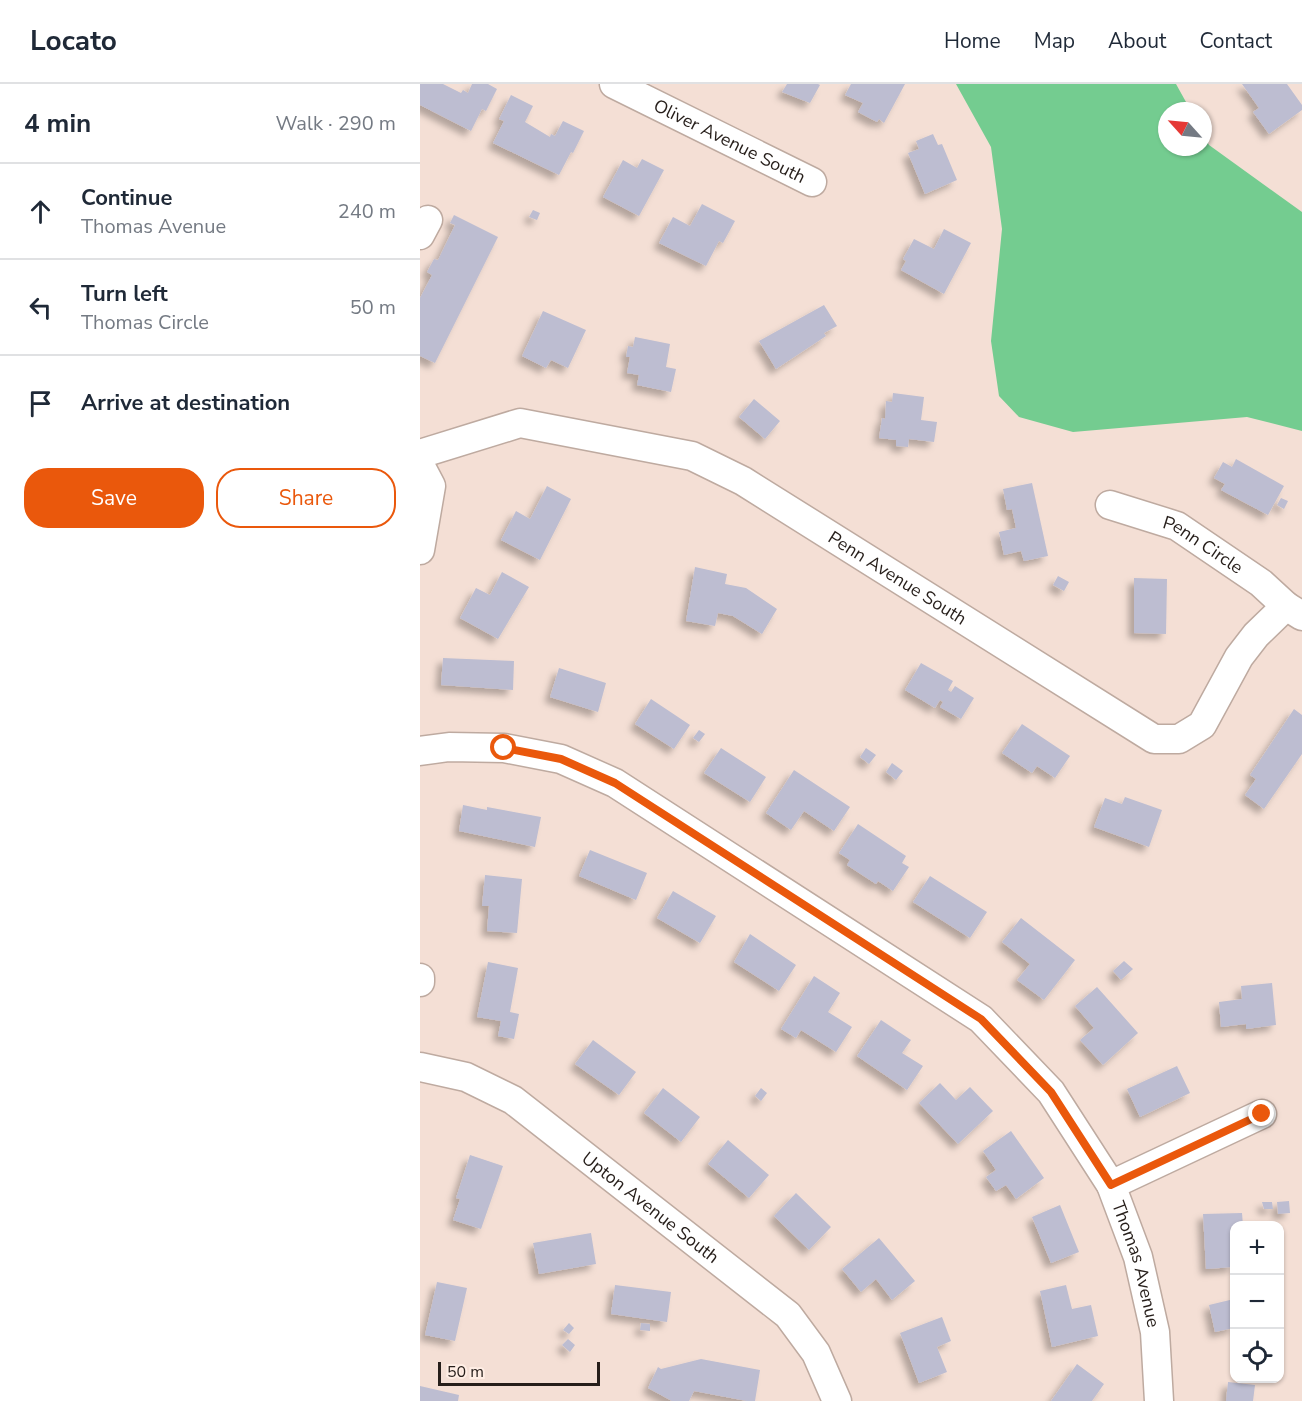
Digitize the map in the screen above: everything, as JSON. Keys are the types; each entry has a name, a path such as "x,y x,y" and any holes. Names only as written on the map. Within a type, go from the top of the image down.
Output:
{"street":[{"name":"Oliver Avenue South","path":"614,84 813,182"},
{"name":"Penn Avenue South","path":"420,454 520,423 692,456 743,481 1155,740 1179,739 1202,725 1239,657 1256,635 1294,611"},
{"path":"420,465 431,486 420,550"},
{"name":"Penn Circle","path":"1110,505 1177,526 1261,583 1294,611"},
{"name":"Thomas Avenue","path":"420,751 449,747 504,748 561,759 615,783 981,1019 1051,1092 1111,1185 1138,1257 1155,1332 1159,1401"},
{"name":"Upton Avenue South","path":"420,1067 466,1077 513,1100 788,1315 816,1353 837,1401"},
{"path":"1111,1185 1262,1114"}],"green space":[{"path":"956,84 1176,84 1186,102 1158,102 1158,156 1212,156 1212,147 1302,212 1302,431 1247,417 1073,432 1019,417 999,396 991,341 1002,229 991,147"}],"building":[{"path":"420,84 443,84 461,93 463,90 468,93 472,84 488,84 497,89 486,111 482,109 471,131 420,105"},
{"path":"787,84 820,85 810,103 782,92"},
{"path":"851,84 905,84 884,123 879,119 877,122 858,112 863,103 845,95"},
{"path":"1242,84 1287,84 1302,105 1302,110 1269,134 1253,112 1259,108"},
{"path":"511,95 533,106 525,122 550,137 551,134 555,136 563,121 584,131 559,175 493,143 504,121 499,119"},
{"path":"933,134 938,145 942,144 957,180 925,194 908,153 919,149 916,141"},
{"path":"642,159 664,170 639,216 603,197 623,160 637,168"},
{"path":"702,204 735,221 723,243 719,241 706,266 659,243 673,217 690,226"},
{"path":"533,210 540,213 537,220 529,217"},
{"path":"454,215 498,237 435,363 420,356 420,298 432,275 427,272 434,259 438,260 455,225 450,223"},
{"path":"944,229 971,243 944,294 901,270 906,261 903,259 914,239 934,249"},
{"path":"824,305 837,326 824,333 826,336 776,369 759,341"},
{"path":"543,311 586,330 568,368 551,360 546,368 522,356"},
{"path":"635,337 670,344 666,367 676,369 671,392 637,385 639,375 627,373 630,357 626,357 628,346 633,347"},
{"path":"893,393 924,397 921,420 937,422 934,442 909,439 908,447 896,446 896,440 879,438 882,418 885,419 886,401 892,402"},
{"path":"754,399 780,421 765,439 739,417"},
{"path":"1236,459 1284,486 1268,515 1221,490 1225,484 1214,478 1223,462 1232,467"},
{"path":"1032,483 1048,556 1024,561 1021,551 1004,555 999,532 1016,528 1012,509 1007,510 1003,489"},
{"path":"547,486 571,499 540,560 501,540 516,511 530,519"},
{"path":"1281,498 1288,501 1284,509 1277,505"},
{"path":"695,567 727,574 725,584 746,588 777,609 762,634 733,616 718,613 715,626 686,621"},
{"path":"502,572 529,587 498,639 460,618 476,588 490,595"},
{"path":"1058,576 1069,582 1064,591 1053,585"},
{"path":"1134,578 1167,579 1166,634 1134,633"},
{"path":"443,658 514,661 513,690 441,685"},
{"path":"921,663 953,681 948,690 951,692 955,686 974,698 961,719 940,707 943,702 940,700 935,708 905,690"},
{"path":"559,668 606,683 598,712 550,697"},
{"path":"651,699 690,725 674,749 635,724"},
{"path":"1294,709 1302,715 1302,754 1264,809 1245,795 1256,779 1250,775"},
{"path":"1022,724 1070,756 1055,778 1037,766 1032,773 1002,753"},
{"path":"699,730 705,734 699,742 693,738"},
{"path":"721,748 766,777 750,802 704,773"},
{"path":"866,748 876,755 869,764 860,757"},
{"path":"892,763 903,771 896,780 886,772"},
{"path":"794,770 850,807 834,831 804,811 791,830 766,813"},
{"path":"1125,797 1162,810 1149,847 1094,827 1105,798 1122,804"},
{"path":"463,805 541,817 535,847 459,831"},
{"path":"858,824 906,856 902,863 909,867 893,891 878,881 876,884 847,865 850,860 839,853"},
{"path":"590,850 647,873 636,900 579,876"},
{"path":"485,875 522,879 517,933 487,931 489,906 482,906"},
{"path":"930,876 987,912 970,938 913,902"},
{"path":"673,891 716,916 700,943 657,918"},
{"path":"1021,918 1075,960 1044,1000 1017,980 1030,964 1002,942"},
{"path":"750,934 796,965 779,991 734,962"},
{"path":"1124,961 1133,969 1121,980 1113,971"},
{"path":"488,962 518,968 510,1012 519,1014 514,1039 498,1036 501,1021 477,1017"},
{"path":"814,976 840,993 828,1012 852,1027 836,1052 801,1030 796,1038 781,1029"},
{"path":"1272,983 1276,1025 1246,1029 1246,1024 1221,1027 1219,1002 1242,999 1241,986"},
{"path":"1097,987 1138,1033 1103,1065 1080,1040 1094,1028 1075,1006"},
{"path":"881,1020 911,1040 902,1053 923,1066 907,1090 857,1056"},
{"path":"593,1040 636,1072 619,1095 575,1064"},
{"path":"1177,1066 1190,1093 1140,1117 1127,1089"},
{"path":"940,1083 956,1100 970,1087 993,1111 958,1144 919,1103"},
{"path":"663,1088 700,1117 681,1142 644,1113"},
{"path":"761,1088 767,1093 761,1101 755,1096"},
{"path":"1011,1131 1044,1178 1016,1199 1006,1185 996,1191 986,1177 996,1170 983,1151"},
{"path":"728,1140 769,1175 749,1198 708,1164"},
{"path":"470,1155 503,1166 481,1229 453,1220 460,1199 456,1198"},
{"path":"796,1193 831,1227 809,1250 774,1216"},
{"path":"1289,1201 1290,1213 1278,1214 1277,1202"},
{"path":"1262,1202 1272,1202 1273,1209 1264,1209"},
{"path":"1060,1205 1079,1252 1051,1263 1032,1217"},
{"path":"1242,1213 1243,1221 1230,1221 1230,1267 1206,1269 1203,1214"},
{"path":"591,1233 596,1264 539,1274 533,1243"},
{"path":"879,1238 915,1281 892,1300 876,1279 861,1292 842,1269"},
{"path":"437,1282 467,1288 455,1341 425,1335"},
{"path":"615,1285 671,1292 667,1322 611,1314"},
{"path":"1066,1285 1072,1309 1091,1305 1098,1336 1052,1347 1040,1291"},
{"path":"1230,1300 1230,1329 1215,1332 1209,1305"},
{"path":"942,1317 951,1341 937,1347 947,1372 919,1383 900,1333"},
{"path":"569,1323 574,1328 569,1334 563,1330"},
{"path":"641,1323 650,1324 650,1331 640,1330"},
{"path":"568,1339 575,1345 570,1352 562,1345"},
{"path":"701,1359 760,1370 755,1401 694,1391 689,1401 672,1401 648,1388 658,1367 661,1369"},
{"path":"1077,1364 1104,1384 1092,1401 1051,1401"},
{"path":"1228,1382 1255,1385 1253,1401 1226,1401"},
{"path":"420,1386 459,1395 458,1401 420,1401"}],"route":[{"path":"504,748 561,759 615,783 981,1019 1051,1092 1111,1185 1262,1114"}]}
